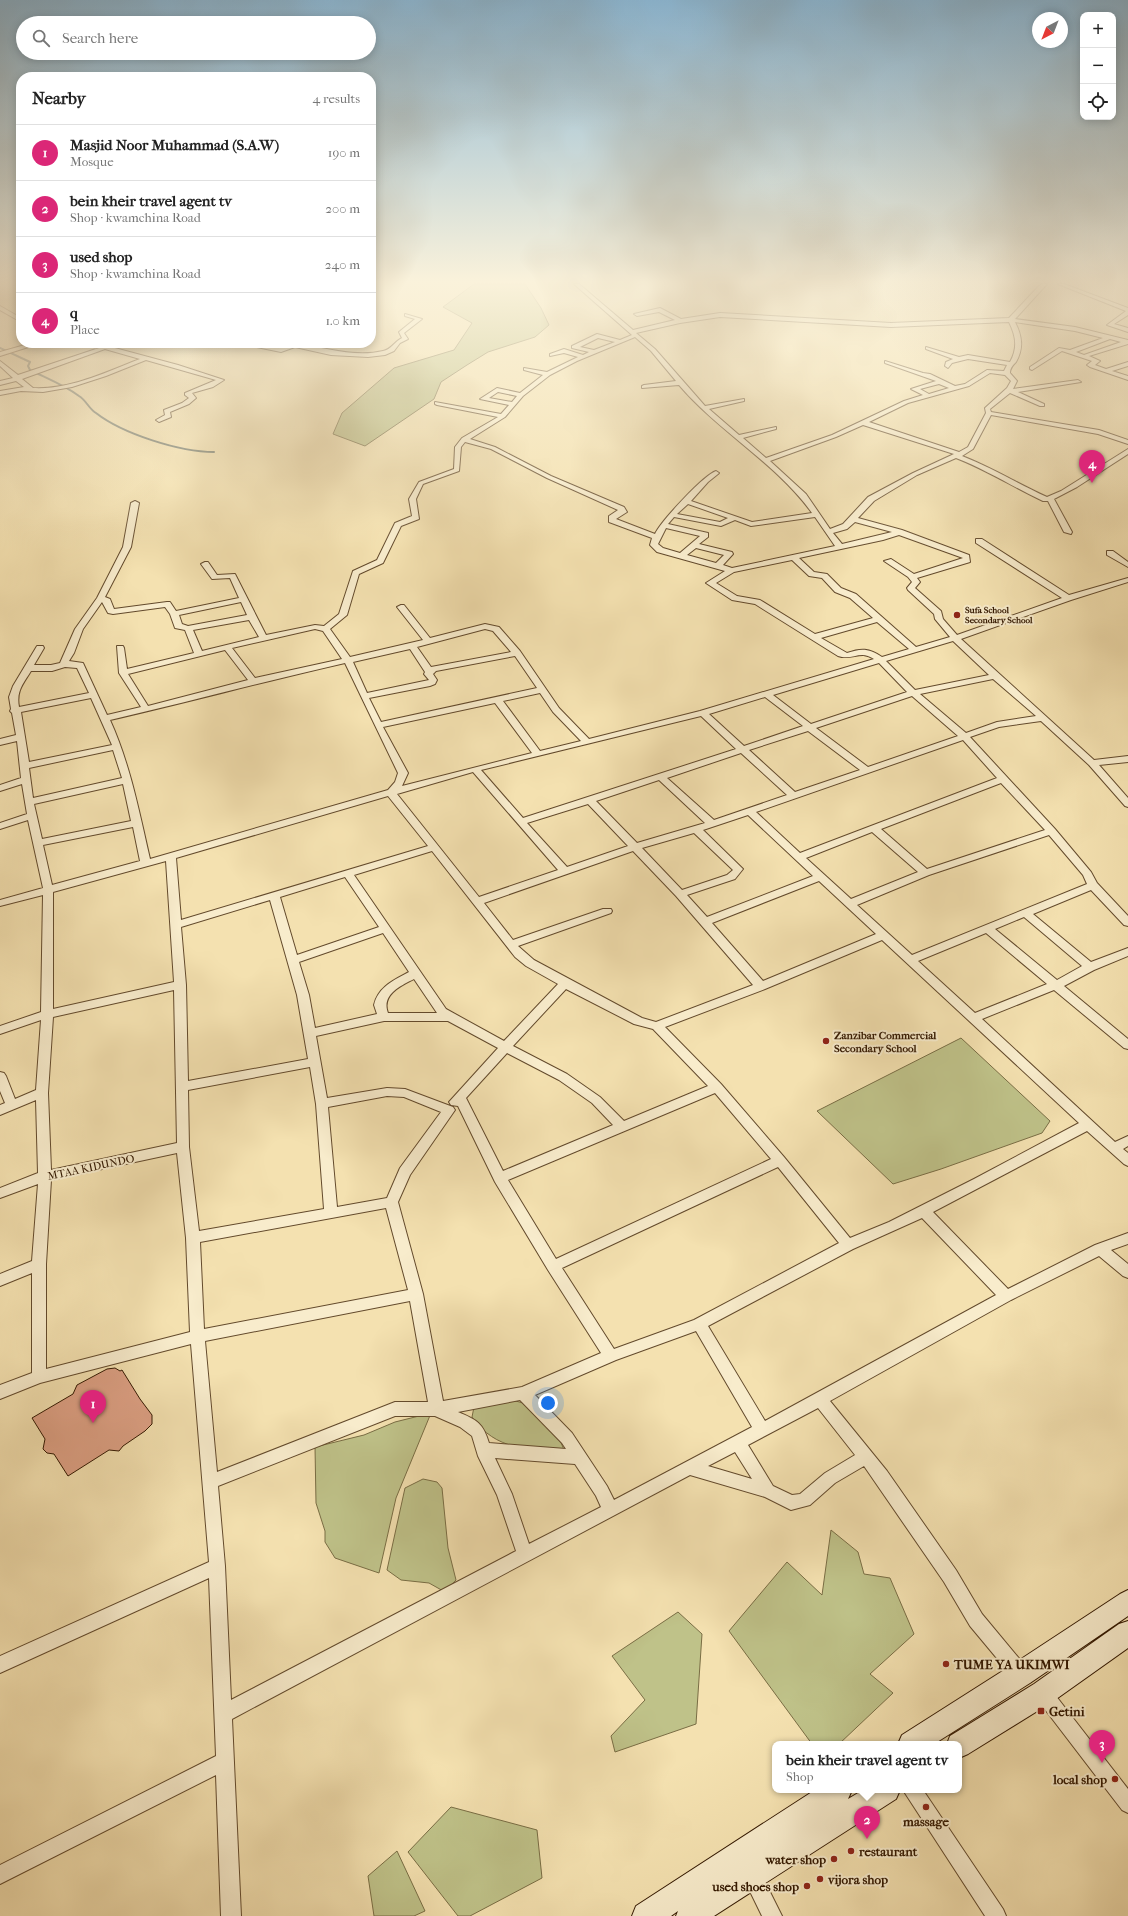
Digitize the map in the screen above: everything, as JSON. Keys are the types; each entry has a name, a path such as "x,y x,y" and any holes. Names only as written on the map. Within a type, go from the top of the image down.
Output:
{"main road":[{"path":"917,1741 1022,1674 1128,1602"},
{"path":"962,1743 1043,1693 1128,1634"},
{"path":"690,1916 745,1864 835,1793"},
{"path":"646,1916 881,1793"}],"street":[{"path":"13,373 31,390"},
{"path":"0,383 30,373"},
{"path":"0,393 21,389 40,391 65,388 105,373"},
{"path":"160,420 169,416 166,411 185,405 191,401 193,398 187,394 190,392 211,386 221,380 200,373"},
{"path":"672,373 679,383 704,408 766,460 803,496 830,531 839,546 838,548"},
{"path":"918,373 928,375 956,389"},
{"path":"766,460 822,441 906,402 967,385 986,373"},
{"path":"1007,373 1014,381 1011,391"},
{"path":"1114,373 1128,378"},
{"path":"326,629 343,615 356,572 380,561 398,524 416,516 413,504 413,493 421,483 457,470 458,447 464,439 487,427 503,416 521,395 548,374"},
{"path":"922,375 918,377 931,384"},
{"path":"929,396 914,389 942,382"},
{"path":"990,413 987,409 992,402 1011,391 1028,390 1078,382"},
{"path":"644,387 679,383"},
{"path":"513,404 483,399 497,390 521,395"},
{"path":"1028,390 1042,396 1032,400"},
{"path":"1011,391 1042,405"},
{"path":"704,408 742,400"},
{"path":"437,403 503,416"},
{"path":"990,413 1099,432 1128,442"},
{"path":"830,531 846,526 871,499 915,474 971,448 990,413"},
{"path":"862,422 957,455 987,468 1017,486 1041,497 1051,499 1128,451"},
{"path":"738,437 774,428"},
{"path":"464,439 493,448 549,477 621,509 623,512 612,518 612,520 656,537"},
{"path":"716,473 706,478 702,482 701,486 672,515 656,537 654,545 656,548 732,570"},
{"path":"1051,499 1068,532"},
{"path":"686,501 752,524 763,521 817,515"},
{"path":"65,664 79,629 101,598 127,547 135,503"},
{"path":"672,515 721,524 735,517"},
{"path":"852,519 899,532 968,558 968,560 940,570 912,577"},
{"path":"664,525 705,535 682,556"},
{"path":"899,532 883,538 795,558 732,570 710,583 735,598 757,602 841,654 847,656 860,651 872,654 880,660 913,693 965,737 1051,831 1087,874 1093,885 1128,923"},
{"path":"979,541 1068,598"},
{"path":"694,545 729,554 717,566"},
{"path":"1110,553 1128,565"},
{"path":"795,558 812,574 824,576 838,590 853,596 914,649"},
{"path":"888,561 912,577 916,582 911,588 938,613 939,619 955,638 994,676 1092,763 1128,804"},
{"path":"205,564 215,578 229,575 232,576 245,599 250,617 264,638"},
{"path":"0,903 171,856 474,769 703,713 955,638 1068,598 1128,580"},
{"path":"101,598 107,601 112,612 165,604 169,605 178,626 188,628 250,617"},
{"path":"174,614 245,599"},
{"path":"401,607 429,642"},
{"path":"814,637 879,619"},
{"path":"106,718 253,681 348,661 429,642 485,626 492,626 517,653 564,719 587,742"},
{"path":"124,673 264,638 315,627 326,629 348,661 378,725 403,773 400,783 391,793"},
{"path":"188,628 200,654"},
{"path":"364,696 432,682 433,680 428,674 429,671 412,646"},
{"path":"228,647 253,681"},
{"path":"39,1377 39,1264 45,1176 42,1093 47,1014 48,889 32,816 21,737 14,711 13,697 17,686 40,648"},
{"path":"120,648 124,673 146,709"},
{"path":"429,671 517,653"},
{"path":"28,668 52,668 65,664 80,665 106,718 116,747 127,780 146,863"},
{"path":"521,822 913,693 994,676"},
{"path":"378,725 542,690"},
{"path":"766,694 867,771"},
{"path":"14,711 94,695"},
{"path":"498,700 538,754"},
{"path":"703,713 793,796"},
{"path":"476,902 635,847 712,824 997,725 1043,718"},
{"path":"0,742 21,737"},
{"path":"24,766 116,747"},
{"path":"1092,763 1128,759"},
{"path":"474,769 565,871"},
{"path":"661,777 712,824"},
{"path":"798,857 875,829 1002,779"},
{"path":"0,788 26,780"},
{"path":"30,802 127,780"},
{"path":"391,793 435,847 476,902 520,954 530,963 564,984 638,1021 657,1026 717,1087 780,1160 848,1245"},
{"path":"590,800 680,894 761,986"},
{"path":"749,811 1086,1124 1128,1161"},
{"path":"0,826 32,816"},
{"path":"39,843 136,822"},
{"path":"680,894 731,877 738,869 696,829"},
{"path":"875,829 925,874"},
{"path":"849,904 925,874 1051,831"},
{"path":"176,925 435,847"},
{"path":"171,856 180,985 184,1147 193,1238 197,1336 217,1566 231,1916"},
{"path":"348,874 442,1012 505,1047 564,1077 596,1100 622,1128"},
{"path":"705,922 820,877"},
{"path":"910,960 1093,885"},
{"path":"274,895 302,995 310,1032 322,1104 331,1213"},
{"path":"512,944 607,911"},
{"path":"1025,913 1090,968"},
{"path":"987,928 1128,1044"},
{"path":"292,960 385,929"},
{"path":"657,1026 761,986 883,935"},
{"path":"973,1018 1056,985 1090,968 1128,952"},
{"path":"384,1017 380,1004 384,995 390,987 416,973"},
{"path":"437,1410 416,1294 391,1202 405,1172 449,1110 564,984"},
{"path":"0,1030 47,1014 180,985"},
{"path":"310,1032 384,1017 450,1017"},
{"path":"182,1087 314,1062"},
{"path":"0,1076 12,1106"},
{"path":"500,1178 717,1087"},
{"path":"322,1104 387,1092 405,1093 449,1110"},
{"path":"0,1110 42,1093"},
{"path":"460,1098 500,1178 553,1266 611,1356"},
{"path":"210,1482 395,1409 437,1410 523,1393 611,1356 699,1324 848,1245 894,1226 1072,1134 1086,1124"},
{"path":"1113,1148 1128,1141"},
{"name":"MTAA KIDUNDO","path":"0,1194 45,1176 184,1147"},
{"path":"553,1266 780,1160"},
{"path":"193,1238 391,1202"},
{"path":"923,1211 1006,1296"},
{"path":"223,1714 738,1443 1006,1296 1100,1249 1128,1238"},
{"path":"1100,1249 1128,1272"},
{"path":"0,1280 39,1264"},
{"path":"0,1392 39,1377 197,1336 416,1294"},
{"path":"699,1324 762,1430"},
{"path":"523,1393 563,1433 602,1491 610,1510"},
{"path":"820,1399 894,1495 950,1576 976,1620 1022,1674"},
{"path":"437,1410 465,1422 478,1432 484,1450 504,1494 525,1554"},
{"path":"738,1443 768,1491"},
{"path":"484,1450 579,1457"},
{"path":"690,1468 768,1491 791,1502 804,1500 830,1478 865,1457"},
{"path":"0,1666 217,1566"},
{"path":"1043,1693 1128,1804"},
{"path":"0,1875 225,1761"},
{"path":"914,1793 996,1916"},
{"path":"745,1864 772,1916"}],"green space":[{"path":"388,373 454,373 441,382 434,399 365,446 333,434 342,413"},
{"path":"961,1038 1050,1121 1042,1133 941,1169 893,1184 817,1111"},
{"path":"512,1400 523,1403 559,1438 565,1452 526,1449 502,1442 481,1428 472,1417 474,1407"},
{"path":"431,1413 396,1498 379,1573 335,1558 325,1542 325,1531 316,1503 315,1447 364,1435 395,1422"},
{"path":"423,1479 437,1482 442,1488 448,1548 456,1580 445,1592 429,1583 401,1580 387,1570 405,1488"},
{"path":"831,1530 858,1552 864,1574 890,1578 914,1634 870,1674 893,1693 842,1741 810,1741 729,1631 787,1562 822,1595"},
{"path":"678,1612 702,1634 696,1724 615,1752 611,1736 645,1700 612,1656"},
{"path":"451,1807 537,1830 542,1878 470,1916 458,1916 408,1852"},
{"path":"397,1851 425,1911 414,1916 374,1916 368,1876"}],"building":[{"path":"115,1368 120,1371 122,1370 152,1415 152,1424 145,1431 123,1446 119,1451 109,1450 68,1476 54,1454 47,1453 43,1449 45,1439 32,1418 73,1394 77,1385 107,1369"}],"waterway":[{"path":"37,373 73,392 107,421 136,435 185,449 214,452"}],"place":[{"name":"q","path":"1092,483"},
{"name":"Sufa School Secondary School","path":"957,615"},
{"name":"Zanzibar Commercial Secondary School","path":"826,1041"},
{"name":"Masjid Noor Muhammad (S.A.W)","path":"93,1423"},
{"name":"TUME YA UKIMWI","path":"946,1664"},
{"name":"Getini","path":"1041,1711"},
{"name":"used shop","path":"1102,1763"},
{"name":"local shop","path":"1115,1779"},
{"name":"massage","path":"926,1807"},
{"name":"bein kheir travel agent tv","path":"867,1839"},
{"name":"restaurant","path":"851,1851"},
{"name":"water shop","path":"834,1859"},
{"name":"vijora shop","path":"820,1879"},
{"name":"used shoes shop","path":"807,1886"}]}
